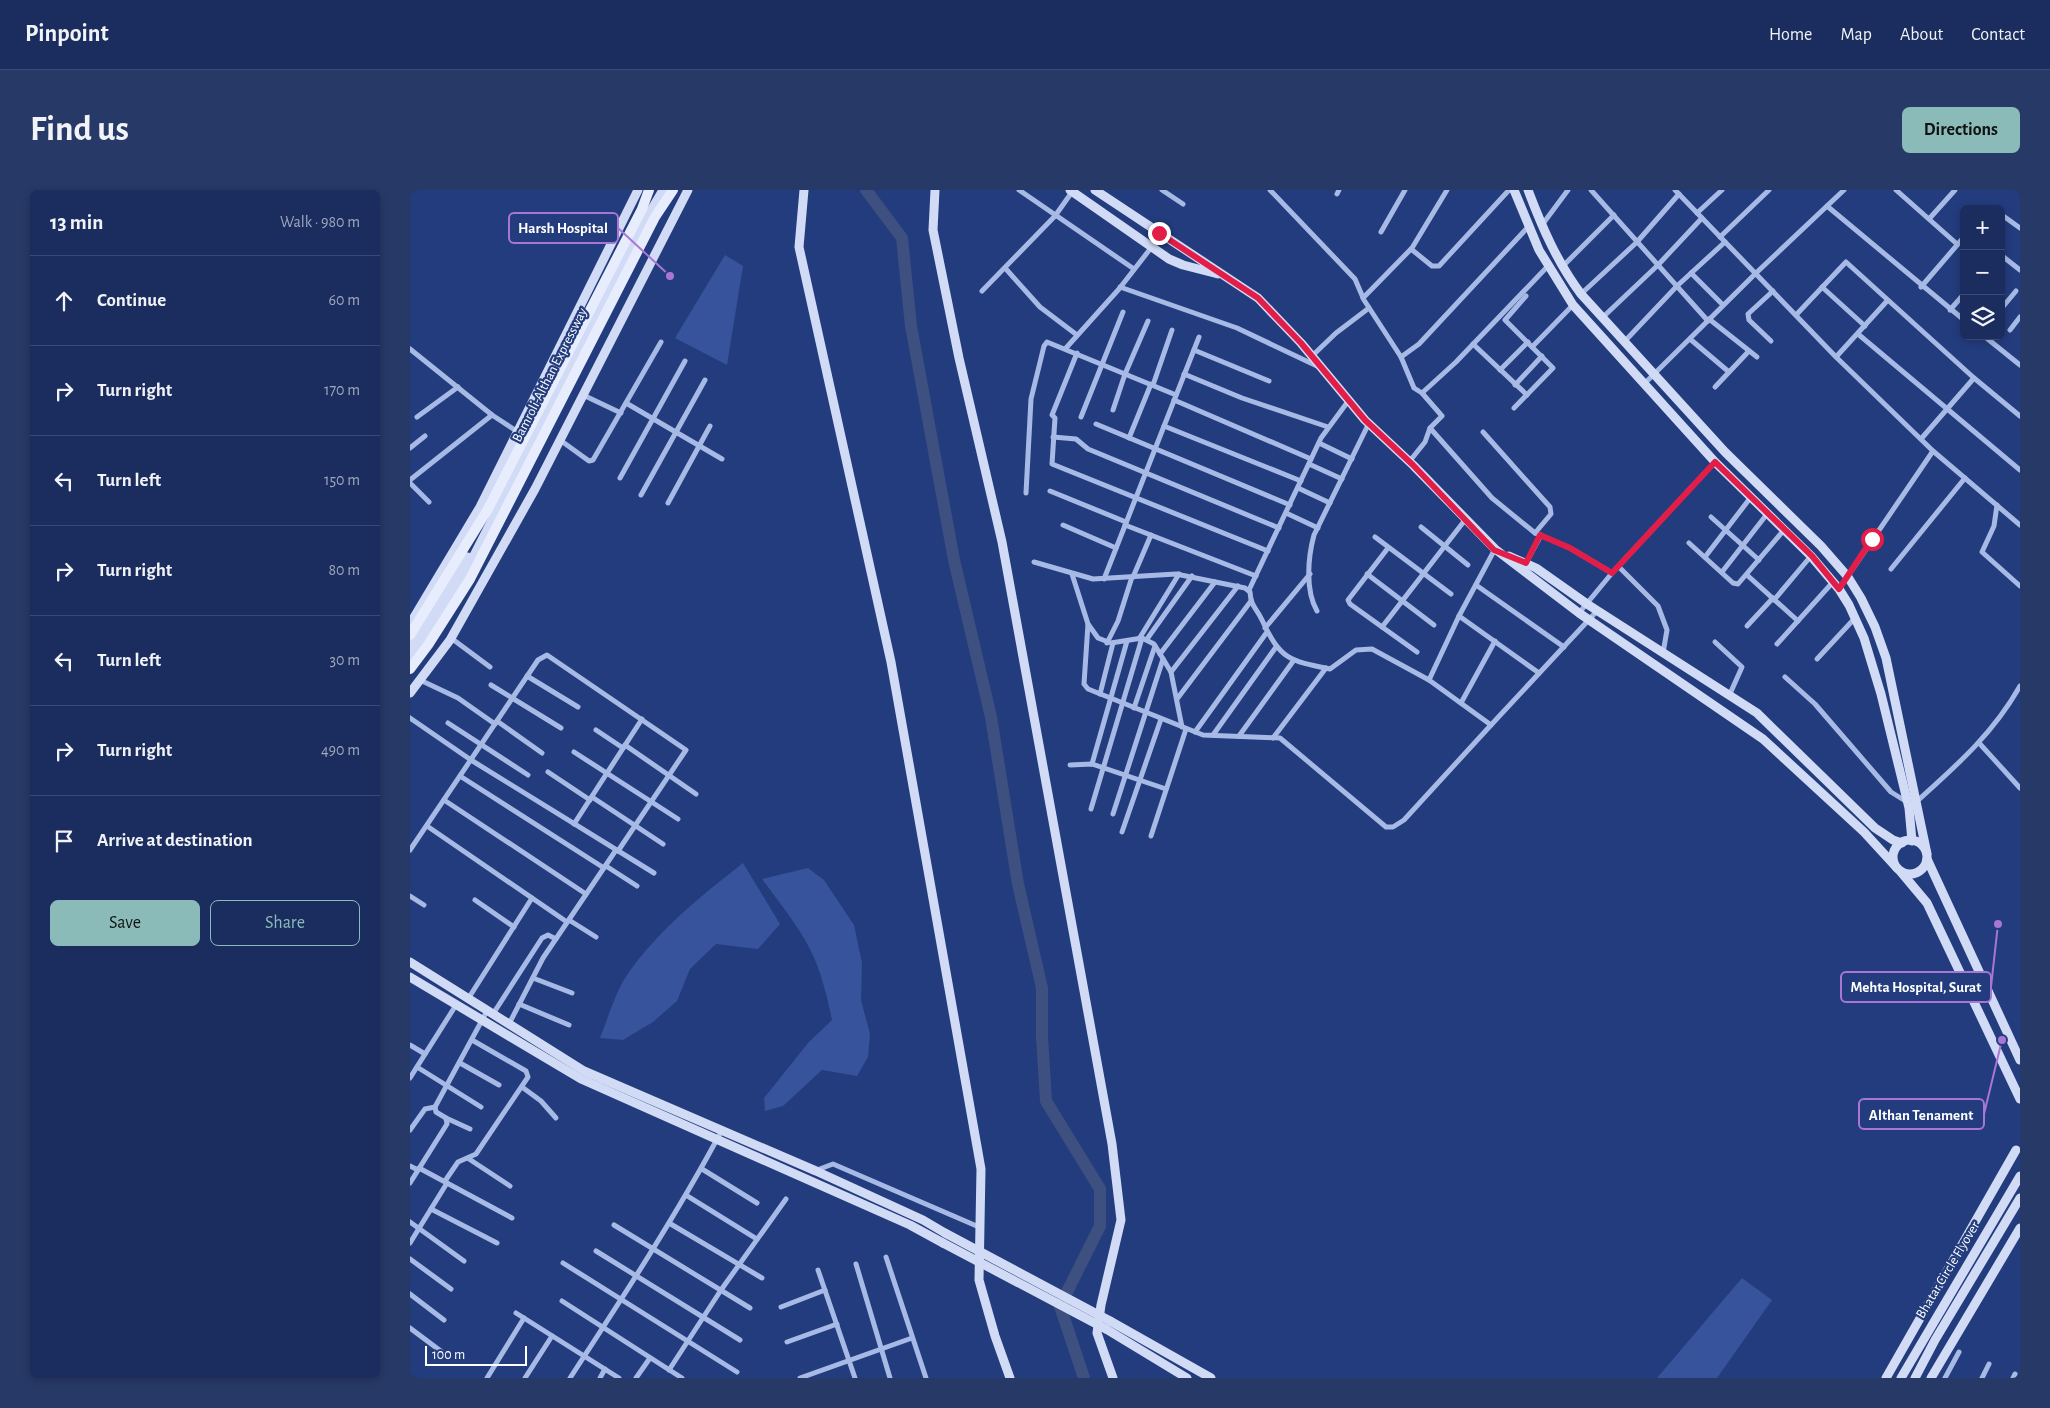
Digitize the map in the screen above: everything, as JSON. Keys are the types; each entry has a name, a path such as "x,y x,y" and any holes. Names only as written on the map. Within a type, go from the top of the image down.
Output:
{"main road":[{"path":"410,635 488,509 650,190"},
{"path":"410,669 428,645 470,579 655,217 673,190"}],"street":[{"path":"410,624 480,507 638,190"},
{"path":"643,224 657,190"},
{"path":"643,224 663,190"},
{"path":"410,693 451,638 560,440 688,190"},
{"path":"804,190 799,247 892,662 981,1169 979,1227 980,1286 1010,1378"},
{"path":"935,190 933,230 959,358 1002,542 1112,1144 1121,1220 1101,1305 1097,1333 1113,1378"},
{"path":"1019,190 1134,269"},
{"path":"1095,190 1258,298 1312,356 1369,423 1494,550 1579,613 1762,738 1864,832 1927,903 2020,1099"},
{"path":"1162,190 1183,204"},
{"path":"1270,190 1356,279 1363,298 1401,357 1414,388 1422,393 1442,416 1430,428 1425,442 1409,462"},
{"path":"1381,232 1405,190"},
{"path":"1363,298 1411,249 1447,190"},
{"path":"1411,249 1432,266 1439,266 1509,190"},
{"path":"1514,190 1547,267 1573,305 1715,462 1812,556 1836,586 1855,618 1873,663 1927,857 1918,872 1906,874 1899,870 1894,857 1895,851 1902,843"},
{"path":"1528,190 1562,267 1581,294 1725,452 1821,546 1848,578 1866,607 1886,658 1911,804 1912,841"},
{"path":"1542,225 1568,190"},
{"path":"1697,213 1722,190"},
{"path":"1720,237 1768,190"},
{"path":"1644,384 1723,305 1844,190"},
{"path":"1896,190 1958,244"},
{"path":"1929,219 1955,190"},
{"path":"982,291 1006,269 1055,216 1071,191 1176,263 1225,276"},
{"path":"1593,191 1709,320 1757,357"},
{"path":"1581,294 1637,242 1677,192 1836,357 1933,451 2020,525"},
{"path":"1827,206 1921,287 1960,317"},
{"path":"1562,267 1614,216"},
{"path":"2005,217 2020,228"},
{"path":"1602,318 1658,265 1702,218"},
{"name":"Bamroli-Althan Expressway","path":"482,538 643,224"},
{"path":"1401,357 1419,344 1529,226"},
{"path":"1066,348 1120,287 1161,235"},
{"path":"1624,342 1677,286 1725,242"},
{"path":"1921,287 1960,242"},
{"path":"2005,258 2020,270"},
{"path":"1796,316 1846,262 1887,301 2020,416"},
{"path":"1422,393 1473,344 1547,267"},
{"path":"1006,269 1040,307 1078,335"},
{"path":"1691,273 1723,305"},
{"path":"1120,287 1237,328 1322,368"},
{"path":"1822,287 1865,326"},
{"path":"1771,341 1750,320 1748,314 1773,291"},
{"path":"2005,304 2016,291"},
{"path":"1950,310 1963,295"},
{"path":"1514,408 1552,370 1552,366 1505,320 1526,296"},
{"path":"1836,357 1887,301"},
{"path":"1532,347 1573,305"},
{"path":"1312,356 1342,328 1369,308"},
{"path":"1081,417 1123,312"},
{"path":"2010,330 2020,317"},
{"path":"1113,410 1125,374 1148,321"},
{"path":"1129,438 1152,385 1172,330"},
{"path":"1858,334 2020,470"},
{"path":"1104,579 1199,337"},
{"path":"1690,339 1729,372"},
{"path":"1989,340 2020,365"},
{"path":"560,440 589,461 593,460 661,342"},
{"path":"1026,493 1031,399 1044,346 1050,342 1152,385 1310,462 1342,480"},
{"path":"1500,370 1528,342"},
{"path":"1473,344 1527,395"},
{"path":"410,349 492,415 518,432"},
{"path":"1194,350 1269,381"},
{"path":"1714,388 1749,351"},
{"path":"1077,353 1052,415 1055,418 1052,464 1268,551"},
{"path":"1515,385 1542,356"},
{"path":"620,478 685,361"},
{"path":"1184,374 1242,398 1328,426"},
{"path":"1921,438 1974,378"},
{"path":"641,495 705,380"},
{"path":"417,417 458,388"},
{"path":"583,395 621,413"},
{"path":"1349,400 1328,426 1319,443 1249,590 1251,601 1276,647 1294,660 1304,665 1326,668 1338,664 1356,650 1367,648 1429,680 1491,724"},
{"path":"626,403 722,459"},
{"path":"429,502 410,482 492,415"},
{"path":"1317,611 1312,603 1311,547 1318,528 1369,423"},
{"path":"1096,424 1290,505"},
{"path":"668,503 710,426"},
{"path":"1164,426 1301,482"},
{"path":"1430,428 1492,498 1538,534 1570,548 1612,573"},
{"path":"1483,432 1550,508 1551,514 1538,534 1526,563"},
{"path":"410,448 425,436"},
{"path":"1053,437 1076,439 1088,449 1279,528"},
{"path":"1319,443 1352,459"},
{"path":"1777,644 1798,621 1836,586 1848,578 1933,451"},
{"path":"1579,613 1612,573 1715,462"},
{"path":"1891,569 1965,478"},
{"path":"1298,488 1330,503"},
{"path":"1050,491 1150,534 1256,576"},
{"path":"1705,557 1727,531 1751,497"},
{"path":"1997,505 1994,526 1982,552 2020,586"},
{"path":"1286,513 1318,528"},
{"path":"1722,572 1767,514"},
{"path":"1711,517 1759,560"},
{"path":"1382,627 1465,520"},
{"path":"1063,525 1116,548"},
{"path":"1421,527 1468,565"},
{"path":"1689,543 1735,584 1747,575 1784,530"},
{"path":"1100,694 1110,643 1150,534"},
{"path":"1374,537 1452,594"},
{"path":"410,647 482,538"},
{"path":"410,657 464,575 482,538"},
{"path":"1388,548 1348,600 1350,604 1417,652"},
{"path":"1494,550 1536,568 1597,611 1757,713 1875,828 1893,840 1902,843 1912,841 1922,845 2020,1060"},
{"path":"1429,680 1459,616 1494,550"},
{"path":"1747,626 1812,556"},
{"path":"1034,562 1088,579 1179,574 1249,590"},
{"path":"1619,567 1658,606 1667,630 1663,653"},
{"path":"1072,574 1088,624 1098,638 1110,643 1143,639 1155,646 1171,672 1184,728 1151,836"},
{"path":"1091,809 1143,639 1179,574"},
{"path":"1195,732 1266,630 1310,574"},
{"path":"1367,574 1434,625"},
{"path":"1747,575 1798,621"},
{"path":"1143,639 1192,576"},
{"path":"1160,654 1215,582"},
{"path":"1476,585 1564,647"},
{"path":"1171,672 1238,586"},
{"path":"1177,698 1251,601"},
{"path":"1088,624 1084,686 1123,704 1195,732 1214,735 1280,738 1380,823 1386,827 1393,827 1404,820 1597,611"},
{"path":"1459,616 1540,673"},
{"path":"1817,659 1855,618"},
{"path":"451,638 490,667"},
{"path":"1092,764 1127,640"},
{"path":"1461,703 1495,641"},
{"path":"1715,642 1742,667 1729,696"},
{"path":"1134,708 1155,646"},
{"path":"1214,735 1276,647"},
{"path":"410,850 538,660 547,655 686,750 556,939 509,1024"},
{"path":"1114,814 1163,659"},
{"path":"1239,736 1294,660"},
{"path":"1273,738 1326,668"},
{"path":"527,676 578,708"},
{"path":"1785,677 1814,704 1891,792 1911,804"},
{"path":"420,680 458,698 542,753"},
{"path":"491,685 560,728"},
{"path":"1911,804 1980,744 2005,712 2020,686"},
{"path":"410,718 471,760 654,873"},
{"path":"1122,832 1161,718"},
{"path":"574,824 642,719"},
{"path":"448,723 528,774"},
{"path":"596,730 624,746 696,794"},
{"path":"1980,744 2020,788"},
{"path":"574,752 653,800 678,819"},
{"path":"1070,765 1092,764 1166,789"},
{"path":"548,772 663,844"},
{"path":"460,776 637,886"},
{"path":"444,800 586,894"},
{"path":"426,826 532,898 596,937"},
{"path":"410,896 424,905"},
{"path":"468,998 532,898"},
{"path":"475,900 514,927"},
{"path":"410,1130 425,1110 435,1107 482,1021 542,938 545,935 556,939"},
{"path":"410,962 509,1024 586,1077 722,1130 923,1220 1108,1325 1187,1378"},
{"path":"410,977 482,1021 586,1077 717,1140 910,1225 1211,1378"},
{"path":"533,978 572,993"},
{"path":"519,1004 569,1025"},
{"path":"411,1075 456,1005"},
{"path":"410,1243 458,1162 469,1159 476,1154 528,1077 526,1071 472,1040"},
{"path":"410,1045 425,1054"},
{"path":"460,1063 499,1085"},
{"path":"417,1067 481,1107"},
{"path":"522,1087 541,1101 556,1118"},
{"path":"435,1107 436,1112 470,1129"},
{"path":"410,1183 447,1124 446,1118"},
{"path":"570,1378 669,1223 702,1169 722,1130"},
{"path":"1886,1378 2019,1148"},
{"path":"469,1159 510,1186"},
{"path":"814,1170 833,1164 979,1227"},
{"path":"410,1166 446,1182 512,1218"},
{"path":"702,1169 757,1203"},
{"name":"Bhatar Circle Flyover","path":"1901,1378 2020,1176"},
{"path":"686,1195 756,1239"},
{"name":"Bhatar Circle Flyover","path":"1915,1378 1935,1340 2020,1198"},
{"path":"669,1370 739,1263 786,1199"},
{"path":"431,1209 497,1243"},
{"path":"410,1222 464,1262"},
{"path":"669,1223 762,1278"},
{"path":"614,1225 750,1308"},
{"path":"1931,1378 2020,1228"},
{"path":"596,1251 740,1340"},
{"path":"886,1257 926,1378"},
{"path":"410,1259 451,1289"},
{"path":"563,1263 737,1372"},
{"path":"856,1264 890,1378"},
{"path":"818,1270 855,1378"},
{"path":"781,1307 825,1290"},
{"path":"410,1294 444,1320"},
{"path":"562,1301 682,1378"},
{"path":"516,1313 619,1378"},
{"path":"487,1378 524,1318"},
{"path":"787,1342 837,1324"},
{"path":"410,1328 442,1352"},
{"path":"525,1378 552,1336"},
{"path":"800,1378 816,1375 849,1360 912,1338"},
{"path":"1945,1378 1959,1352"},
{"path":"636,1378 650,1358"},
{"path":"1982,1378 1989,1364"},
{"path":"600,1378 605,1369"}],"shaded area":[{"path":"725,255 743,266 727,365 675,338"},
{"path":"743,863 780,924 758,949 716,944 690,969 677,1001 653,1022 623,1040 600,1038 612,1006 627,975 652,943 681,914"},
{"path":"808,868 824,880 854,925 862,963 861,1000 870,1034 868,1057 857,1076 822,1070 783,1106 765,1111 764,1098 808,1043 832,1020 823,984 810,949 794,922 762,879"},
{"path":"1742,1278 1772,1300 1717,1378 1657,1378"}],"waterway":[{"path":"866,190 902,238 911,326 954,560 991,717 1018,884 1042,988 1042,1037 1046,1101 1100,1189 1100,1226 1060,1306 1084,1378"}],"place":[{"name":"Harsh Hospital","path":"670,276"},
{"name":"Mehta Hospital, Surat","path":"1998,924"},
{"name":"Althan Tenament","path":"2002,1040"}],"route":[{"path":"1159,233 1258,298 1301,343 1365,420 1413,465 1494,550 1526,563 1540,535 1570,548 1612,573 1715,462 1812,556 1839,589 1872,539"}]}
